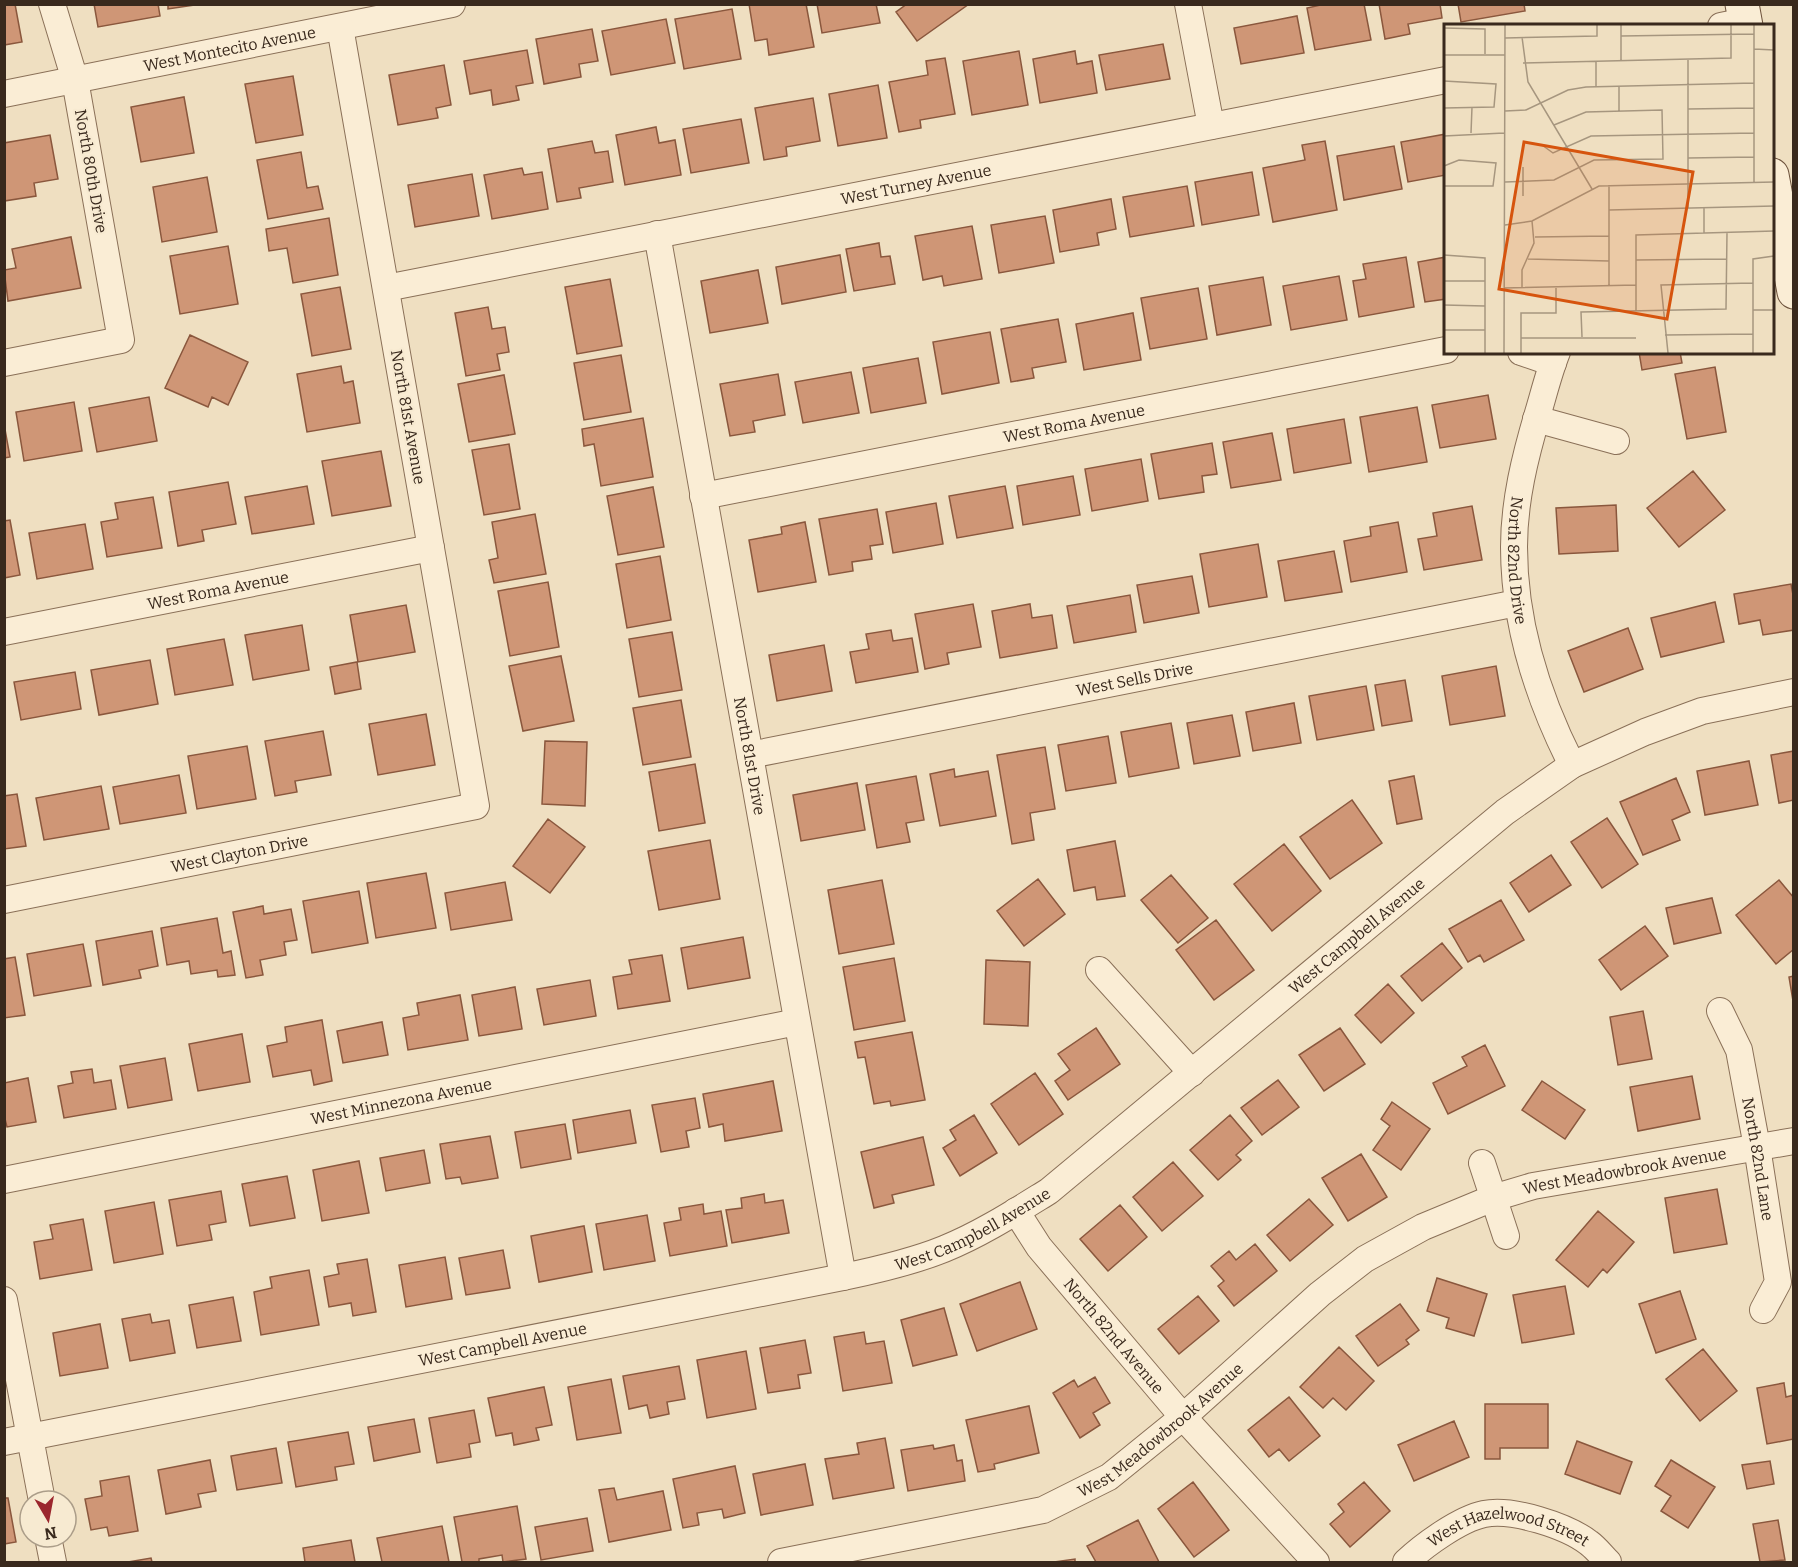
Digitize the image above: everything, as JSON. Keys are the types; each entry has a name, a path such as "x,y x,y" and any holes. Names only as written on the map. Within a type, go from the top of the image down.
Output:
{"main road":[{"path":"1774,181 1794,292"}],"street":[{"name":"North 80th Drive","path":"4,363 121,340 75,80 52,4"},
{"name":"West Montecito Avenue","path":"4,94 452,4"},
{"path":"1188,4 1211,126"},
{"name":"North 81st Avenue","path":"340,27 476,806"},
{"name":"West Turney Avenue","path":"386,288 1444,80"},
{"name":"North 81st Drive","path":"657,234 843,1277"},
{"name":"West Roma Avenue","path":"703,496 1444,350"},
{"path":"1532,354 1555,358"},
{"name":"North 82nd Drive","path":"1555,358 1525,456 1517,499 1514,547 1517,603 1538,681 1555,731 1572,765"},
{"path":"1536,419 1616,441"},
{"name":"West Roma Avenue","path":"4,632 431,548"},
{"name":"West Sells Drive","path":"750,755 1517,603"},
{"name":"West Campbell Avenue","path":"4,1442 843,1277 893,1266 944,1249 977,1233 1048,1191 1505,812 1572,765 1645,732 1702,711 1794,692"},
{"name":"West Clayton Drive","path":"4,900 476,806"},
{"path":"1099,970 1192,1073"},
{"name":"North 82nd Lane","path":"1720,1011 1739,1050 1779,1282 1763,1310"},
{"name":"West Minnezona Avenue","path":"4,1180 797,1022"},
{"name":"West Meadowbrook Avenue","path":"781,1563 1043,1510 1109,1477 1183,1417 1320,1294 1365,1259 1423,1227 1493,1198 1533,1186 1794,1141"},
{"path":"1482,1164 1506,1236"},
{"name":"North 82nd Avenue","path":"1016,1211 1040,1247 1183,1417 1316,1563"},
{"path":"4,1300 40,1489"},
{"name":"West Hazelwood Street","path":"1406,1563 1444,1532 1484,1514 1513,1514 1549,1522 1588,1542 1608,1563"}],"building":[{"path":"4,4 15,4 22,42 4,45"},
{"path":"94,4 158,4 160,16 98,27"},
{"path":"168,4 194,4 194,5 168,9"},
{"path":"749,4 806,4 814,47 769,55 767,39 755,41"},
{"path":"817,4 876,4 880,23 822,33"},
{"path":"907,4 969,4 917,41 896,12"},
{"path":"1325,4 1364,4 1371,40 1315,50 1307,8"},
{"path":"1379,4 1440,4 1442,18 1408,24 1410,34 1385,39"},
{"path":"1458,4 1524,4 1525,11 1461,22"},
{"path":"732,9 741,59 684,69 675,19"},
{"path":"1297,16 1304,53 1241,64 1234,28"},
{"path":"666,19 675,63 611,75 602,31"},
{"path":"592,29 598,61 579,64 581,77 544,84 536,39"},
{"path":"1163,44 1170,79 1106,90 1099,55"},
{"path":"527,50 533,83 516,86 519,100 493,105 491,90 470,94 464,61"},
{"path":"1019,51 1028,105 972,115 963,61"},
{"path":"1075,51 1077,64 1092,61 1097,93 1040,103 1033,59"},
{"path":"945,58 955,114 920,120 921,128 899,132 889,82 928,75 926,61"},
{"path":"444,65 451,105 436,108 438,118 398,125 389,75"},
{"path":"293,76 303,135 256,143 245,84"},
{"path":"878,85 887,138 838,146 829,94"},
{"path":"184,97 194,153 141,162 131,107"},
{"path":"813,98 820,141 786,147 787,156 764,160 755,108"},
{"path":"741,119 749,163 691,173 683,129"},
{"path":"656,127 659,143 675,140 681,175 625,185 616,135"},
{"path":"1444,134 1444,175 1408,182 1401,142"},
{"path":"50,135 58,179 34,183 36,196 4,201 4,143"},
{"path":"592,141 595,153 608,151 613,182 579,188 581,198 557,202 548,149"},
{"path":"1325,141 1337,210 1273,222 1263,168 1305,160 1302,145"},
{"path":"1394,146 1402,189 1344,200 1337,156"},
{"path":"301,152 307,188 318,186 323,209 268,219 257,160"},
{"path":"522,168 524,175 542,172 548,209 492,219 484,175"},
{"path":"1252,172 1259,215 1202,225 1195,182"},
{"path":"472,174 479,216 415,227 408,185"},
{"path":"207,177 217,232 162,242 153,187"},
{"path":"1187,186 1194,226 1130,237 1123,197"},
{"path":"1111,199 1116,229 1097,233 1099,245 1060,252 1053,210"},
{"path":"1045,216 1054,263 999,273 991,225"},
{"path":"329,218 338,275 293,283 287,248 269,251 266,229"},
{"path":"972,226 982,279 944,286 942,276 923,280 915,236"},
{"path":"71,237 81,288 8,301 4,270 16,268 12,249"},
{"path":"879,243 881,257 890,256 895,284 854,291 846,249"},
{"path":"228,246 238,304 180,314 170,256"},
{"path":"840,255 846,292 782,304 776,267"},
{"path":"1406,257 1414,307 1359,317 1353,281 1366,279 1363,264"},
{"path":"1444,257 1444,299 1425,302 1418,262"},
{"path":"758,270 768,323 710,333 701,281"},
{"path":"1339,276 1347,320 1291,330 1283,286"},
{"path":"1263,277 1271,325 1217,335 1209,286"},
{"path":"610,279 622,346 577,354 565,287"},
{"path":"340,287 351,349 312,356 301,294"},
{"path":"1198,288 1207,339 1150,349 1141,298"},
{"path":"488,307 492,329 505,327 509,352 497,354 500,370 466,376 455,313"},
{"path":"1133,313 1141,360 1084,370 1076,324"},
{"path":"1058,319 1066,362 1032,368 1034,378 1011,382 1001,329"},
{"path":"990,332 999,383 942,394 933,342"},
{"path":"190,335 248,362 228,405 212,397 208,407 165,388"},
{"path":"1639,354 1680,354 1682,363 1642,370"},
{"path":"621,355 631,412 584,420 574,363"},
{"path":"918,358 926,403 871,413 863,368"},
{"path":"341,366 344,383 353,381 360,423 307,432 297,374"},
{"path":"1715,367 1726,432 1687,439 1675,374"},
{"path":"851,372 859,413 803,423 795,382"},
{"path":"778,374 785,415 753,421 755,432 730,436 720,384"},
{"path":"504,375 515,434 469,442 458,384"},
{"path":"1488,395 1496,439 1440,448 1432,405"},
{"path":"149,397 157,441 97,452 89,408"},
{"path":"74,402 82,451 24,461 16,412"},
{"path":"1417,407 1427,462 1369,472 1360,417"},
{"path":"643,418 653,477 601,486 594,444 584,446 582,429"},
{"path":"1344,419 1351,463 1294,473 1287,429"},
{"path":"4,424 10,457 4,458"},
{"path":"1272,433 1281,480 1231,488 1223,442"},
{"path":"1212,443 1217,474 1202,476 1204,492 1159,499 1151,454"},
{"path":"509,444 520,509 484,515 472,450"},
{"path":"381,451 391,506 332,516 322,461"},
{"path":"1141,459 1148,501 1092,511 1085,469"},
{"path":"1693,471 1725,510 1679,547 1647,508"},
{"path":"1073,476 1080,515 1023,525 1017,486"},
{"path":"228,482 236,524 202,530 204,541 178,546 169,492"},
{"path":"307,486 314,524 252,534 245,497"},
{"path":"1005,486 1013,528 957,538 949,496"},
{"path":"653,487 664,547 618,555 607,496"},
{"path":"153,497 162,548 107,557 101,522 118,519 115,503"},
{"path":"936,503 943,544 893,553 886,512"},
{"path":"1616,505 1618,551 1559,554 1556,508"},
{"path":"1472,506 1482,560 1424,570 1418,539 1437,536 1433,513"},
{"path":"877,509 883,544 870,546 872,559 852,562 853,571 829,575 819,519"},
{"path":"535,514 546,574 494,583 489,560 498,558 492,522"},
{"path":"10,520 20,575 4,578 4,521"},
{"path":"805,522 816,582 758,592 749,540 782,534 781,527"},
{"path":"1398,522 1407,572 1351,582 1344,541 1371,536 1370,527"},
{"path":"85,524 93,569 37,579 29,533"},
{"path":"1258,544 1267,597 1209,607 1200,554"},
{"path":"1334,551 1342,592 1285,601 1278,561"},
{"path":"660,556 671,620 627,628 616,564"},
{"path":"1192,576 1199,613 1144,623 1137,585"},
{"path":"548,582 559,647 510,656 498,591"},
{"path":"1791,584 1794,600 1794,630 1763,635 1760,620 1739,624 1734,594"},
{"path":"1130,595 1136,632 1074,643 1067,606"},
{"path":"1715,602 1724,642 1661,657 1651,618"},
{"path":"973,604 981,647 947,653 949,664 925,669 915,614"},
{"path":"1030,604 1032,618 1052,615 1057,648 1000,658 992,611"},
{"path":"406,605 415,652 358,662 350,615"},
{"path":"302,625 309,670 253,680 245,635"},
{"path":"1628,628 1643,669 1584,692 1568,651"},
{"path":"891,630 893,641 912,638 918,672 856,683 850,652 869,649 866,634"},
{"path":"672,632 682,690 639,697 629,639"},
{"path":"224,639 233,685 175,695 167,649"},
{"path":"824,645 832,691 777,701 769,655"},
{"path":"561,656 574,721 523,731 509,666"},
{"path":"150,660 158,704 99,715 91,670"},
{"path":"357,662 361,689 335,694 330,667"},
{"path":"1496,666 1505,716 1450,725 1442,676"},
{"path":"75,672 81,709 21,720 14,682"},
{"path":"1405,680 1412,721 1382,726 1375,685"},
{"path":"1366,686 1374,730 1317,740 1309,696"},
{"path":"681,700 691,757 643,765 633,708"},
{"path":"1294,703 1301,743 1253,751 1246,712"},
{"path":"426,714 435,765 378,775 369,724"},
{"path":"1232,715 1240,756 1194,764 1187,723"},
{"path":"1171,723 1179,768 1129,777 1121,732"},
{"path":"323,731 331,775 295,781 297,792 275,796 265,741"},
{"path":"1108,736 1116,783 1066,791 1058,745"},
{"path":"545,741 587,742 585,806 542,804"},
{"path":"247,746 256,799 197,809 188,756"},
{"path":"1045,747 1055,809 1030,813 1034,840 1012,844 997,755"},
{"path":"1794,751 1794,800 1779,803 1771,755"},
{"path":"1749,761 1758,805 1705,815 1697,771"},
{"path":"695,764 705,823 659,831 649,772"},
{"path":"954,769 955,777 988,771 996,816 940,826 930,774"},
{"path":"179,775 186,813 120,824 113,787"},
{"path":"916,776 924,820 906,823 910,842 877,848 866,785"},
{"path":"1414,776 1422,819 1397,824 1389,781"},
{"path":"1676,778 1690,812 1672,820 1680,840 1643,855 1620,802"},
{"path":"857,783 865,830 801,841 793,795"},
{"path":"101,786 109,829 44,840 36,798"},
{"path":"17,794 26,846 4,849 4,796"},
{"path":"1352,800 1382,843 1330,879 1300,837"},
{"path":"1607,818 1638,864 1602,888 1571,842"},
{"path":"548,819 585,847 550,893 513,866"},
{"path":"710,840 720,899 659,910 648,851"},
{"path":"1115,841 1125,896 1097,900 1095,887 1074,891 1067,850"},
{"path":"1284,844 1321,891 1272,931 1234,884"},
{"path":"1551,855 1571,885 1529,912 1510,883"},
{"path":"426,873 436,928 376,938 367,883"},
{"path":"1171,875 1208,918 1178,943 1141,900"},
{"path":"1038,879 1065,914 1024,946 997,911"},
{"path":"882,880 894,944 839,954 828,890"},
{"path":"1779,880 1794,898 1794,949 1776,964 1736,915"},
{"path":"505,882 512,920 451,930 445,893"},
{"path":"359,891 368,943 312,953 303,901"},
{"path":"1712,898 1721,933 1674,944 1666,908"},
{"path":"1501,900 1524,940 1484,962 1480,955 1468,962 1449,929"},
{"path":"263,906 264,914 291,909 297,940 284,942 286,955 260,960 263,975 246,978 233,912"},
{"path":"217,918 223,953 231,951 235,975 218,977 217,970 191,974 189,961 167,965 161,928"},
{"path":"1216,920 1254,970 1214,1000 1176,950"},
{"path":"1645,926 1668,956 1621,990 1599,960"},
{"path":"152,931 158,966 139,970 141,978 103,985 96,941"},
{"path":"743,937 750,978 688,989 681,948"},
{"path":"1442,943 1462,968 1422,1001 1401,976"},
{"path":"83,944 91,986 34,996 27,954"},
{"path":"662,955 670,1001 618,1009 613,977 632,974 629,960"},
{"path":"15,957 25,1015 4,1018 4,959"},
{"path":"894,958 905,1021 854,1030 843,967"},
{"path":"986,960 1030,962 1028,1026 984,1024"},
{"path":"1794,976 1794,1007 1789,977"},
{"path":"590,980 596,1016 544,1025 537,989"},
{"path":"1388,984 1414,1013 1381,1043 1355,1015"},
{"path":"515,987 522,1029 479,1036 472,995"},
{"path":"460,995 468,1040 408,1050 403,1018 419,1015 417,1003"},
{"path":"1643,1011 1652,1059 1618,1065 1610,1017"},
{"path":"322,1020 332,1081 314,1085 311,1070 273,1077 267,1046 287,1042 285,1027"},
{"path":"382,1022 388,1055 343,1063 337,1031"},
{"path":"1096,1028 1120,1064 1068,1100 1055,1081 1070,1070 1058,1054"},
{"path":"1340,1028 1365,1064 1324,1091 1299,1055"},
{"path":"912,1032 925,1100 891,1106 890,1101 874,1104 865,1057 858,1058 855,1042"},
{"path":"242,1034 250,1082 198,1091 189,1044"},
{"path":"1485,1045 1505,1086 1448,1114 1433,1083 1467,1066 1462,1057"},
{"path":"165,1058 172,1100 128,1108 120,1066"},
{"path":"92,1069 94,1083 111,1080 116,1109 64,1118 58,1086 73,1083 71,1072"},
{"path":"1035,1073 1063,1114 1019,1145 991,1104"},
{"path":"1692,1076 1700,1119 1638,1131 1630,1087"},
{"path":"28,1078 36,1122 7,1127 4,1115 4,1083"},
{"path":"1278,1080 1299,1107 1262,1135 1241,1108"},
{"path":"773,1081 782,1131 725,1141 723,1124 709,1127 703,1094"},
{"path":"1542,1081 1585,1110 1565,1139 1522,1110"},
{"path":"695,1098 700,1128 686,1131 689,1147 661,1152 652,1105"},
{"path":"1392,1102 1430,1129 1401,1170 1373,1150 1390,1126 1381,1119"},
{"path":"630,1110 636,1143 578,1153 573,1120"},
{"path":"974,1115 997,1153 960,1176 943,1148 956,1140 950,1130"},
{"path":"1230,1115 1252,1141 1236,1155 1241,1160 1218,1180 1190,1150"},
{"path":"565,1124 571,1159 521,1168 515,1132"},
{"path":"490,1136 498,1178 462,1184 460,1177 446,1179 440,1144"},
{"path":"923,1137 934,1185 892,1195 894,1203 874,1208 861,1152"},
{"path":"424,1150 430,1183 386,1191 380,1158"},
{"path":"1361,1154 1387,1197 1348,1221 1322,1178"},
{"path":"359,1161 369,1213 322,1221 313,1170"},
{"path":"1173,1162 1203,1196 1162,1231 1133,1197"},
{"path":"287,1176 295,1218 250,1226 242,1184"},
{"path":"1717,1189 1727,1244 1674,1253 1665,1198"},
{"path":"221,1191 226,1222 209,1225 212,1240 177,1246 169,1200"},
{"path":"764,1194 765,1203 783,1200 789,1233 732,1243 726,1210 742,1208 741,1198"},
{"path":"1309,1199 1333,1225 1290,1261 1267,1235"},
{"path":"154,1202 163,1254 114,1263 105,1211"},
{"path":"703,1204 704,1214 721,1211 727,1246 670,1256 664,1223 681,1220 679,1208"},
{"path":"1120,1205 1147,1237 1108,1271 1080,1239"},
{"path":"1598,1211 1634,1242 1607,1273 1603,1269 1588,1287 1556,1260"},
{"path":"647,1215 655,1261 604,1270 596,1224"},
{"path":"83,1219 92,1270 40,1279 34,1242 53,1239 50,1225"},
{"path":"584,1226 592,1272 539,1282 531,1236"},
{"path":"1255,1244 1277,1271 1234,1306 1218,1286 1224,1281 1211,1266 1229,1251 1236,1260"},
{"path":"503,1250 510,1288 466,1295 459,1258"},
{"path":"445,1257 452,1299 406,1307 399,1265"},
{"path":"367,1259 376,1312 353,1316 351,1303 329,1307 324,1277 339,1274 337,1264"},
{"path":"309,1270 319,1325 261,1335 254,1292 272,1288 270,1277"},
{"path":"1437,1278 1487,1294 1474,1336 1446,1328 1449,1318 1427,1311"},
{"path":"1020,1282 1037,1329 977,1351 960,1304"},
{"path":"1565,1286 1574,1334 1522,1343 1513,1295"},
{"path":"1680,1291 1696,1339 1656,1353 1639,1304"},
{"path":"1198,1296 1219,1321 1179,1354 1158,1329"},
{"path":"233,1297 241,1341 197,1348 189,1305"},
{"path":"1400,1304 1419,1330 1406,1340 1409,1344 1378,1366 1356,1336"},
{"path":"944,1308 957,1355 913,1366 901,1320"},
{"path":"150,1314 152,1323 169,1320 175,1353 130,1361 122,1319"},
{"path":"100,1324 108,1368 60,1376 53,1333"},
{"path":"864,1332 866,1344 884,1341 892,1383 843,1391 834,1337"},
{"path":"805,1340 811,1373 798,1375 800,1388 768,1393 760,1348"},
{"path":"1339,1347 1374,1381 1346,1410 1333,1398 1323,1408 1300,1387"},
{"path":"1703,1349 1737,1391 1700,1421 1666,1379"},
{"path":"746,1351 756,1409 707,1418 697,1360"},
{"path":"679,1366 685,1399 667,1402 669,1414 650,1418 647,1405 629,1409 623,1376"},
{"path":"1095,1377 1110,1403 1093,1413 1100,1425 1080,1438 1053,1393 1074,1380 1078,1387"},
{"path":"611,1379 621,1433 577,1440 568,1387"},
{"path":"1784,1383 1786,1397 1794,1395 1794,1439 1767,1444 1757,1388"},
{"path":"544,1387 552,1425 536,1428 539,1440 514,1445 512,1433 496,1436 488,1398"},
{"path":"1289,1397 1320,1436 1289,1461 1279,1449 1269,1457 1248,1430"},
{"path":"1485,1404 1548,1404 1548,1448 1500,1448 1500,1459 1485,1459"},
{"path":"1029,1406 1039,1453 994,1464 995,1469 978,1472 966,1420"},
{"path":"474,1410 480,1442 469,1444 471,1457 437,1463 429,1418"},
{"path":"414,1419 420,1452 374,1461 368,1427"},
{"path":"1454,1421 1469,1457 1414,1481 1398,1445"},
{"path":"348,1432 354,1464 335,1467 337,1480 296,1487 288,1442"},
{"path":"885,1438 894,1488 833,1499 825,1459 859,1454 857,1443"},
{"path":"1577,1441 1632,1462 1620,1494 1565,1474"},
{"path":"933,1445 934,1449 954,1445 957,1461 962,1460 965,1481 908,1491 901,1450"},
{"path":"276,1448 282,1483 237,1490 231,1456"},
{"path":"210,1460 216,1491 198,1494 201,1507 166,1514 158,1470"},
{"path":"1671,1460 1715,1487 1688,1528 1661,1511 1671,1496 1655,1486"},
{"path":"1770,1461 1774,1484 1747,1489 1742,1465"},
{"path":"805,1464 813,1505 761,1515 753,1474"},
{"path":"735,1466 745,1513 724,1518 722,1509 697,1513 699,1525 683,1528 673,1479"},
{"path":"129,1476 138,1531 109,1536 107,1527 91,1530 85,1499 102,1496 100,1481"},
{"path":"1193,1482 1229,1530 1194,1557 1158,1509"},
{"path":"1364,1482 1390,1511 1350,1547 1330,1524 1344,1512 1338,1504"},
{"path":"614,1488 617,1500 663,1491 671,1530 609,1542 599,1490"},
{"path":"4,1498 8,1498 16,1542 4,1544"},
{"path":"517,1506 526,1559 503,1562 502,1555 479,1559 479,1562 462,1562 454,1517"},
{"path":"587,1518 593,1551 541,1560 535,1527"},
{"path":"1138,1520 1159,1562 1096,1562 1087,1546"},
{"path":"1778,1520 1785,1560 1760,1562 1753,1524"},
{"path":"442,1526 449,1562 382,1562 377,1538"},
{"path":"351,1540 355,1562 305,1562 303,1548"},
{"path":"151,1558 152,1562 128,1562"},
{"path":"1075,1559 1075,1562 1054,1562"}]}
